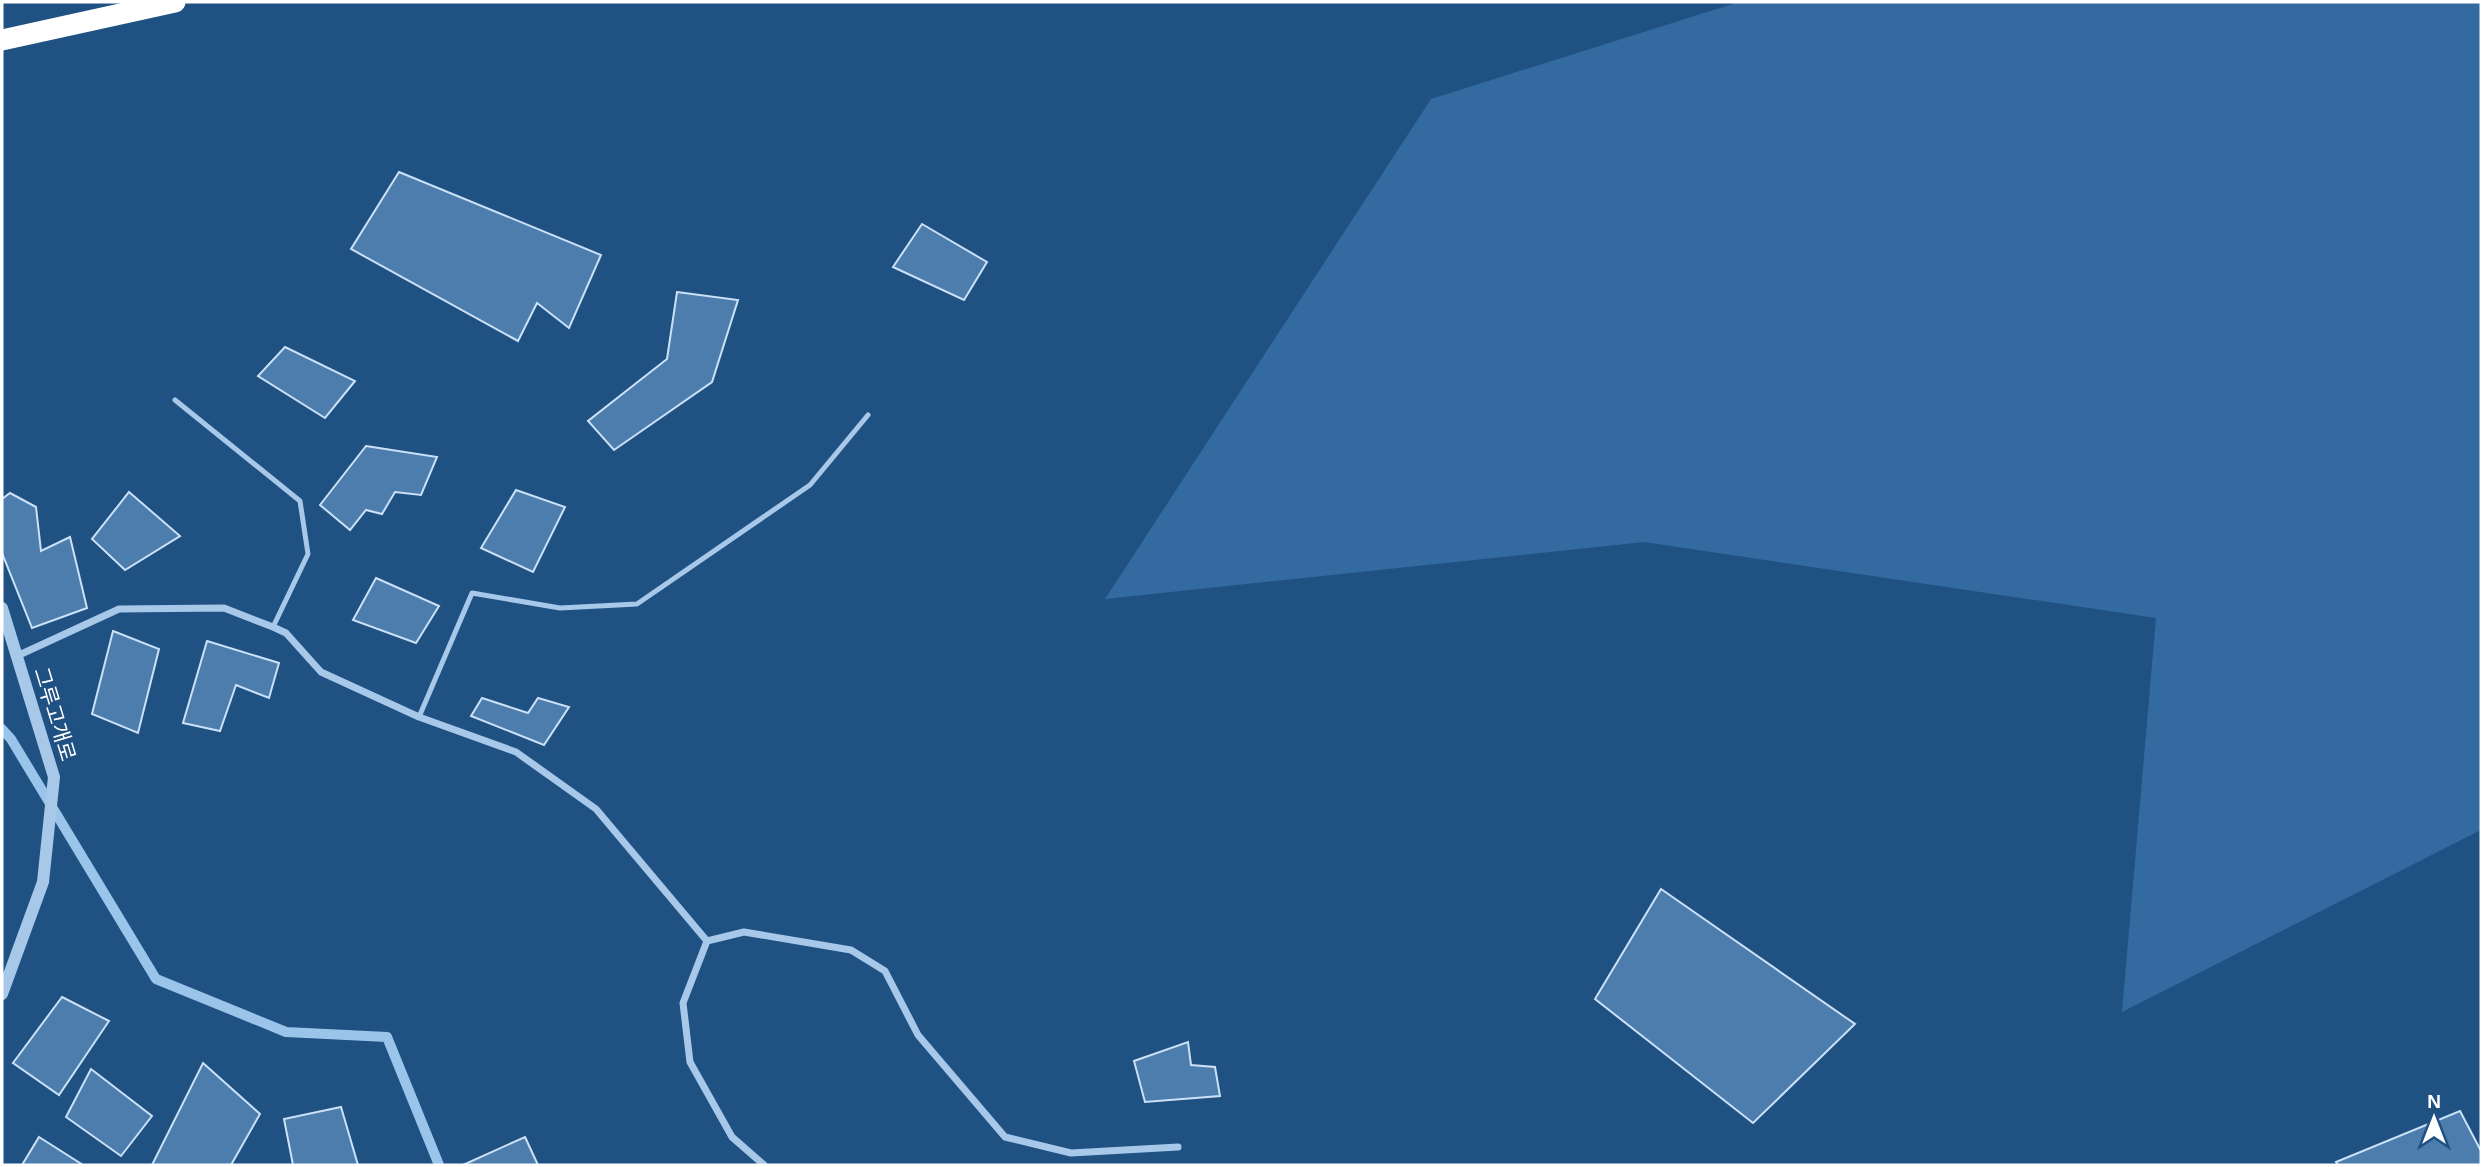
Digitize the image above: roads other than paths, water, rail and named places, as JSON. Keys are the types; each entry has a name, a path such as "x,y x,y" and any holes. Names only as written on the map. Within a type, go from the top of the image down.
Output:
{"highway":[{"path":"2,40 175,2"}],"street":[{"name":"그루고개로","path":"2,608 54,777 43,882 2,994"},
{"path":"17,656 119,609 224,608 273,627 286,633 321,673 418,717 516,752 596,809 707,941"},
{"path":"707,941 744,932 851,950 885,971 918,1035 1005,1137 1071,1153 1178,1147"},
{"path":"707,941 683,1003 690,1062 732,1137 764,1165"}],"lane":[{"path":"175,400 300,501 308,554 273,627"},
{"path":"418,717 472,593 560,608 637,604 810,485 868,415"}],"waterway":[{"path":"2,729 11,739 156,979 286,1032 387,1037 439,1165"}]}
